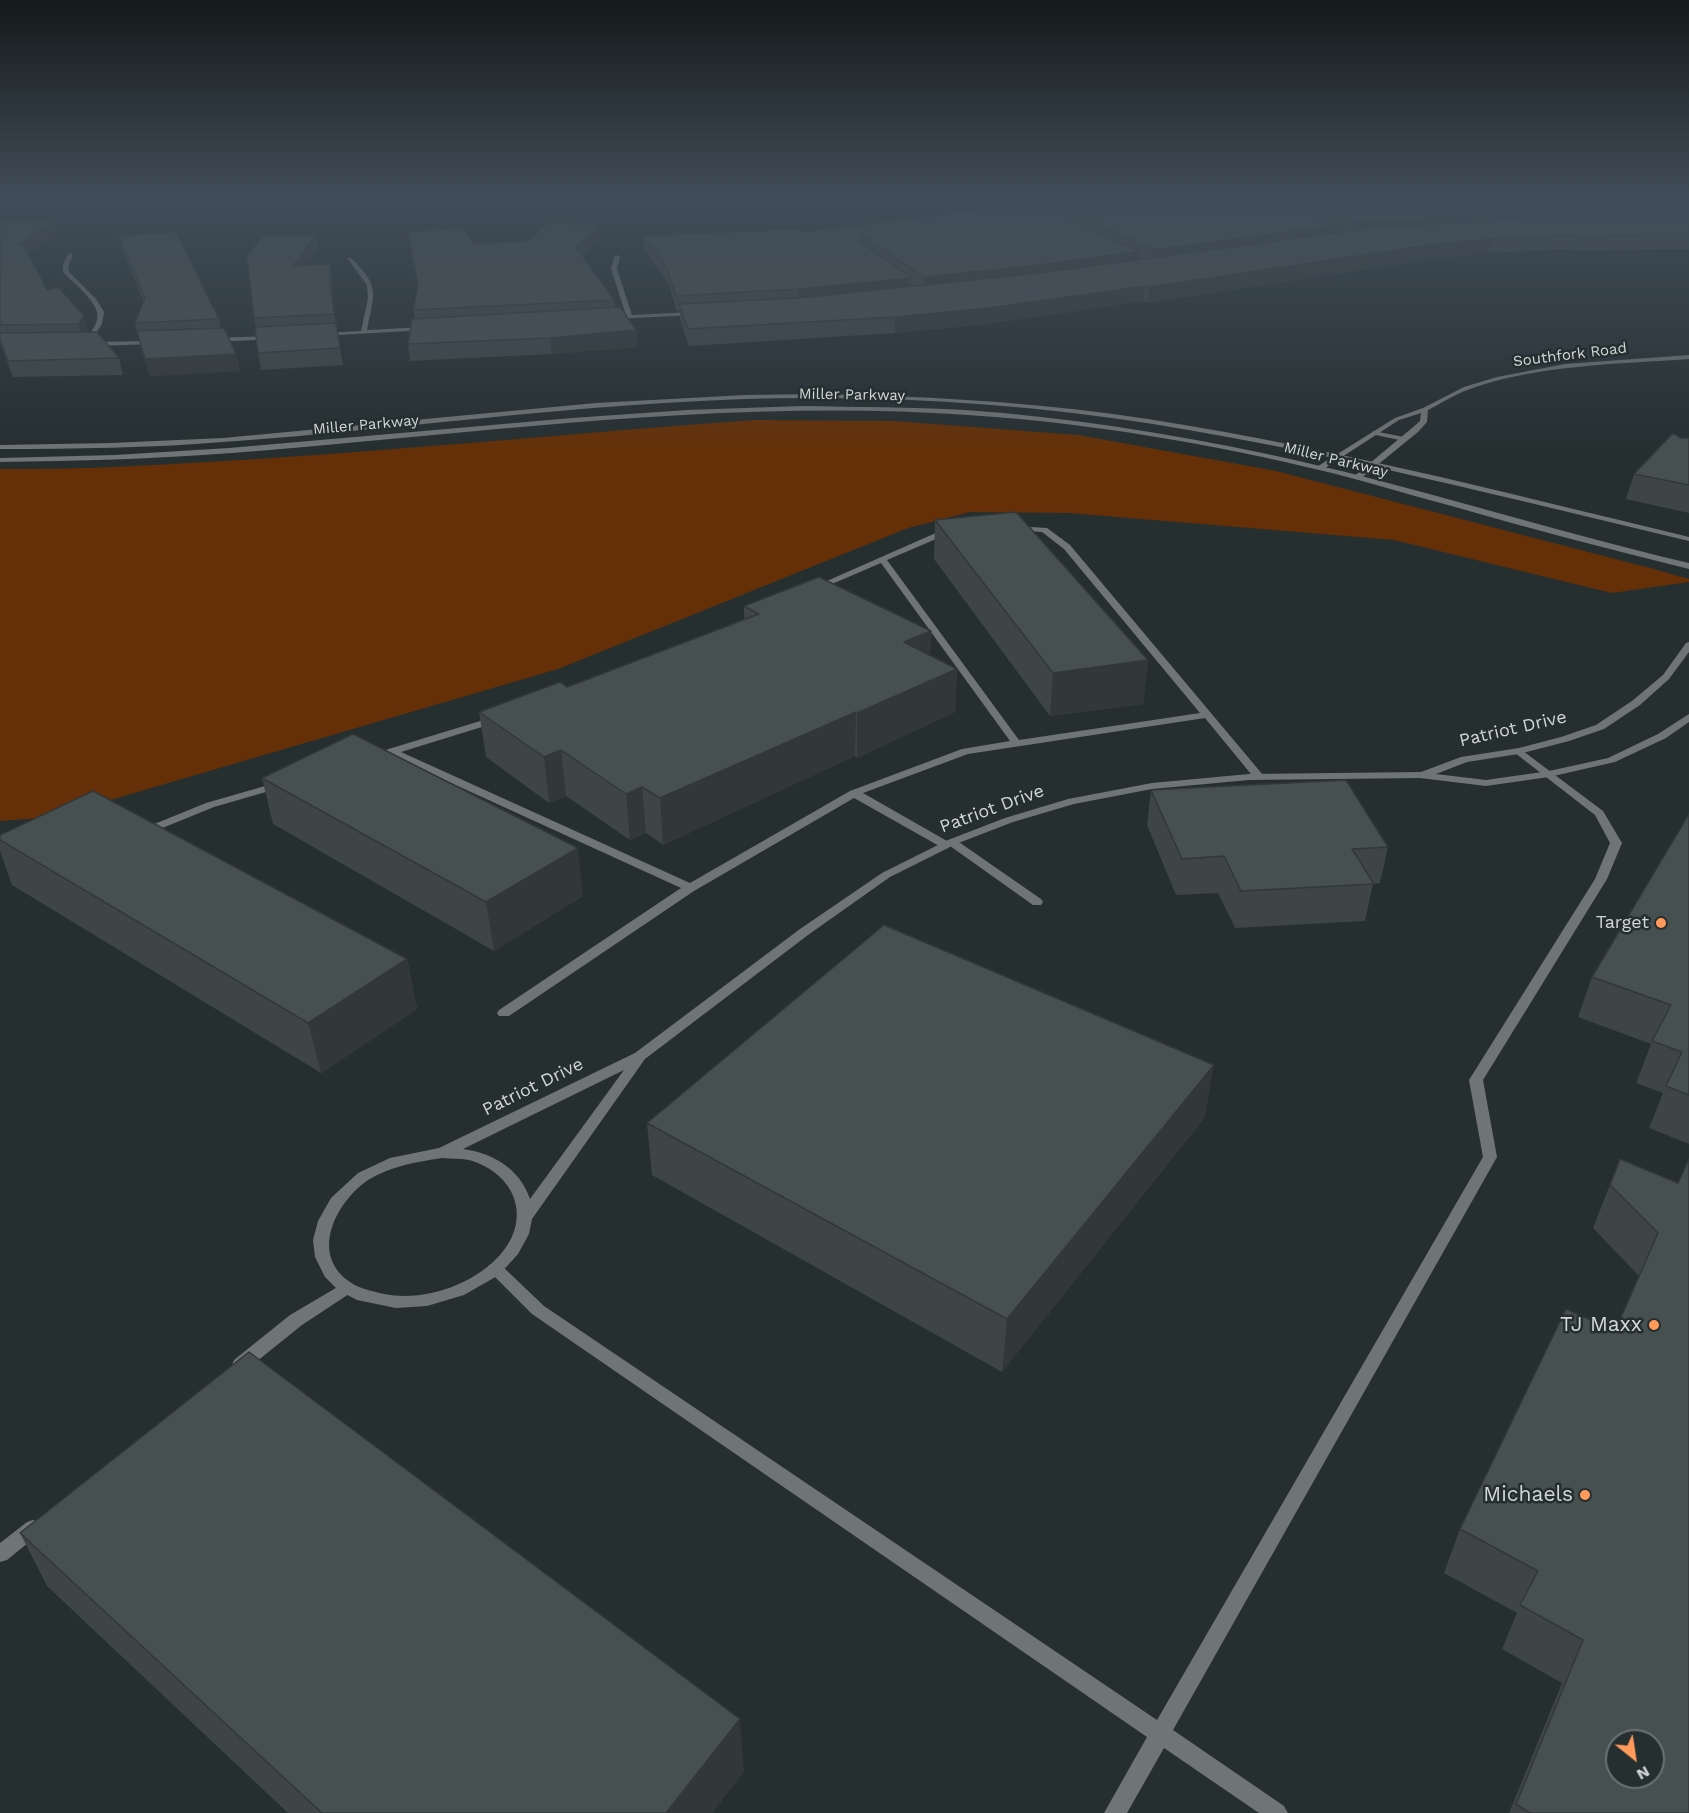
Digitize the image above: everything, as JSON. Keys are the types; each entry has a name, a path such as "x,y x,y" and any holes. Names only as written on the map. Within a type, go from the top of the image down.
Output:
{"street":[{"path":"78,284 96,301 101,313 101,319 86,343"},
{"path":"363,331 371,284"},
{"path":"619,284 630,318"},
{"path":"606,318 698,314"},
{"path":"318,335 430,328"},
{"path":"212,340 283,337"},
{"path":"74,344 164,343"},
{"name":"Southfork Road","path":"1319,468 1397,419 1425,409 1466,388 1522,373 1587,364 1689,357"},
{"name":"Miller Parkway","path":"0,447 159,444 640,402 823,396 899,398 1094,413 1211,432 1372,465 1689,539"},
{"name":"Miller Parkway","path":"0,460 215,453 640,413 766,407 841,407 978,413 1128,430 1319,468 1603,546 1689,566"},
{"path":"1356,478 1423,422 1425,409"},
{"path":"1376,433 1404,439"},
{"path":"1006,527 1044,530 1067,547 1259,777"},
{"path":"806,593 941,534 963,531"},
{"path":"883,560 1017,744"},
{"name":"Patriot Drive","path":"1420,776 1465,759 1519,751 1565,740 1600,727 1636,703 1665,677 1689,645"},
{"path":"504,1013 690,888 854,793 966,751 1208,715"},
{"path":"368,758 510,716"},
{"name":"Patriot Drive","path":"442,1153 640,1056 831,913 886,875 948,844 1010,820 1072,801 1152,786 1259,777 1420,776 1486,783 1549,774 1611,760 1662,736 1689,717"},
{"path":"390,751 690,888"},
{"path":"1115,1813 1490,1157 1476,1080 1601,879 1616,843 1599,813 1519,751"},
{"path":"156,827 210,805 289,782"},
{"path":"854,793 948,844 1037,902"},
{"name":"Patriot Drive","path":"526,1216 640,1056"},
{"path":"442,1153 469,1155 493,1164 511,1177 523,1195 526,1216 522,1234 511,1253 495,1269 468,1287 436,1299 403,1303 371,1299 346,1288 328,1271 320,1249 322,1226 334,1203 355,1183 381,1167 411,1157 442,1153"},
{"path":"495,1269 538,1310 1278,1813"},
{"path":"222,1379 296,1320 346,1288"},
{"path":"0,1554 46,1517"}],"shaded area":[{"path":"754,420 895,421 1078,435 1276,471 1650,568 1689,579 1689,582 1612,593 1394,540 1069,513 970,512 908,528 558,669 52,817 0,821 0,469 97,468 258,459"}],"building":[{"path":"0,284 44,284 47,290 59,288 84,316 78,324 0,325"},
{"path":"139,284 202,284 219,319 135,323 145,298"},
{"path":"250,284 331,284 334,314 254,318"},
{"path":"418,284 602,284 614,300 413,310"},
{"path":"672,284 853,284 798,289 676,296"},
{"path":"937,284 1172,284 989,308 895,317 688,329 679,304 798,298"},
{"path":"620,307 636,330 550,338 408,344 412,319"},
{"path":"336,323 340,348 258,353 255,327"},
{"path":"224,328 236,354 145,359 137,331"},
{"path":"97,332 119,358 8,361 0,340 0,333"},
{"path":"1672,434 1680,438 1689,438 1689,485 1634,474"},
{"path":"1016,512 1148,660 1053,673 935,520"},
{"path":"819,577 931,631 904,642 957,669 660,798 642,787 626,794 561,750 544,757 479,712 560,682 567,687 759,614 744,606"},
{"path":"353,734 578,848 486,902 262,778"},
{"path":"1346,780 1388,847 1352,849 1374,884 1241,891 1224,856 1182,859 1151,790"},
{"path":"93,791 407,959 308,1023 0,840 0,835"},
{"name":"Target","path":"1689,814 1689,1095 1666,1086 1682,1052 1652,1041 1671,1005 1592,977"},
{"path":"884,925 1214,1065 1007,1319 647,1123"},
{"path":"1620,1159 1678,1183 1689,1159 1689,1813 1530,1813 1516,1804 1583,1640 1520,1605 1538,1571 1460,1529 1566,1309 1615,1331 1658,1233 1610,1185"},
{"path":"249,1352 740,1719 666,1813 322,1813 20,1533"}],"place":[{"name":"Target","path":"1661,923"},
{"name":"TJ Maxx","path":"1654,1325"},
{"name":"Michaels","path":"1585,1495"}]}
